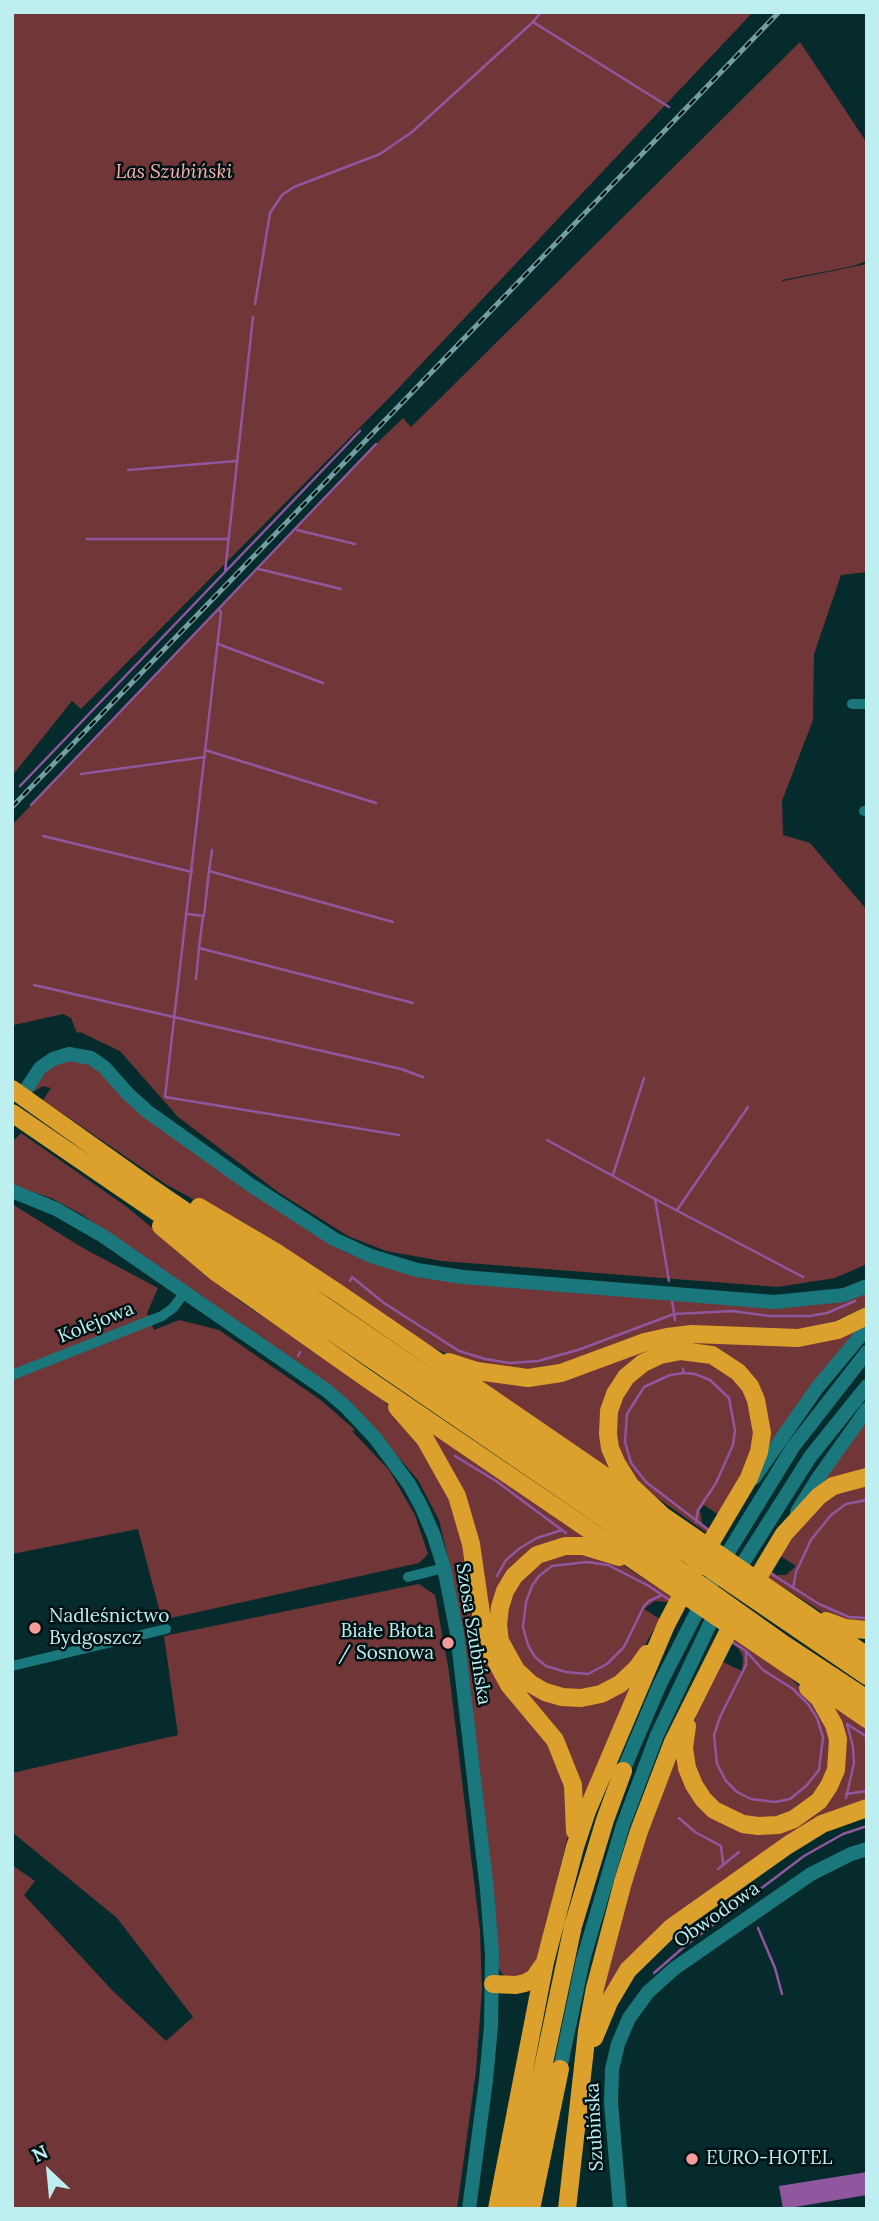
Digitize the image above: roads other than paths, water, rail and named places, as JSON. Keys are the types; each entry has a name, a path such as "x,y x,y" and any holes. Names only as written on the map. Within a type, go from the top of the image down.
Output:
{"highway":[{"path":"19,1088 150,1187 867,1676"},
{"path":"12,1113 867,1699"},
{"path":"92,1167 217,1273 366,1378 867,1719"},
{"path":"150,1187 190,1202 274,1251 867,1656"},
{"path":"419,1348 477,1371 528,1378 561,1373 645,1342 667,1337 705,1334 798,1338 838,1330 867,1316"},
{"path":"653,1572 616,1555 583,1546 565,1546 537,1555 514,1576 500,1607 500,1641 516,1670 531,1684 562,1697 581,1698 601,1694 620,1684 637,1668 669,1618 749,1478 759,1452 762,1433 756,1400 750,1386 727,1363 712,1355 681,1351 660,1355 643,1363 626,1377 614,1394 609,1412 608,1434 617,1464 630,1485 663,1516"},
{"path":"366,1378 400,1410 425,1439 457,1496 471,1544 481,1617 489,1647 509,1685 555,1740 567,1766 574,1796 575,1847"},
{"path":"567,2209 595,1988 623,1882 673,1742 721,1646 783,1534 819,1496 833,1486 867,1477"},
{"path":"800,1610 845,1628 867,1630"},
{"path":"497,2209 545,1962 575,1847 624,1721 669,1618"},
{"path":"694,1700 684,1748 687,1768 703,1799 714,1810 743,1824 768,1826 794,1819 819,1801 830,1786 836,1770 838,1739 828,1711 819,1698 778,1659"},
{"path":"513,2209 573,1926 605,1820 623,1772"},
{"path":"581,2082 595,2034 609,2001 628,1970 645,1951 672,1927 788,1845 822,1824 867,1808"},
{"path":"493,1984 525,1983 534,1978 545,1962"},
{"path":"531,2209 561,2069"}],"street":[{"path":"852,704 867,704"},
{"path":"19,1088 52,1059 69,1054 91,1058 104,1067 148,1112 252,1186 334,1238 371,1256 417,1270 463,1277 774,1302 844,1295 867,1286"},
{"name":"Szosa Szubińska","path":"12,1191 86,1225 326,1390 370,1432 396,1465 434,1536 444,1568 457,1634 487,1890 493,1984 486,2080 469,2209"},
{"name":"Kolejowa","path":"12,1375 162,1316 173,1308 185,1293"},
{"path":"733,1505 817,1388 867,1328"},
{"path":"623,1772 640,1726 689,1624 735,1540 793,1447 867,1352"},
{"path":"561,2069 583,1960 623,1825 657,1735 704,1635 750,1550 810,1457 867,1386"},
{"path":"783,1534 818,1478 867,1409"},
{"path":"408,1577 444,1568"},
{"path":"12,1666 166,1629"},
{"name":"Obwodowa","path":"618,2044 629,2018 648,1992 675,1968 811,1874 867,1849"},
{"name":"Szubińska","path":"618,2044 612,2069 611,2103 620,2209"}],"waterway":[{"path":"255,304 270,213 282,195 294,187 380,154 412,132 541,12"},
{"path":"533,22 669,107"},
{"path":"20,786 225,572 253,317"},
{"path":"225,572 360,431"},
{"path":"31,805 376,444"},
{"path":"128,470 236,461"},
{"path":"297,530 355,544"},
{"path":"87,539 227,539"},
{"path":"259,569 341,589"},
{"path":"219,609 221,613 165,1097 399,1135"},
{"path":"218,644 323,683"},
{"path":"205,750 376,803"},
{"path":"81,774 205,757"},
{"path":"43,836 192,872"},
{"path":"209,871 212,850"},
{"path":"188,914 204,916 209,871 393,922"},
{"path":"203,916 199,948 413,1003"},
{"path":"196,979 199,948"},
{"path":"34,985 401,1069 423,1077"},
{"path":"613,1175 644,1078"},
{"path":"677,1210 748,1107"},
{"path":"547,1140 655,1199 669,1281"},
{"path":"655,1199 803,1277"},
{"path":"350,1281 352,1277 384,1303 459,1351 510,1363 538,1361 578,1350 674,1314 733,1311 769,1316 810,1316 827,1313 855,1301"},
{"path":"672,1300 675,1320"},
{"path":"298,1356 300,1352"},
{"path":"683,1369 684,1373 710,1380 729,1398 735,1430 733,1445 716,1483 698,1510 696,1522"},
{"path":"684,1373 670,1375 644,1387 627,1414 625,1442 631,1463 646,1482 710,1531"},
{"path":"455,1456 496,1481 566,1533"},
{"path":"793,1588 796,1572 811,1540 831,1515 846,1504 867,1500"},
{"path":"497,1576 506,1560 520,1548 537,1538 562,1530"},
{"path":"662,1595 644,1606 624,1647 607,1664 588,1674 566,1672 546,1666 535,1657 528,1645 523,1627 526,1602 539,1576 552,1566 587,1562 608,1565 649,1586 671,1601"},
{"path":"770,1573 819,1604 849,1617 867,1618"},
{"path":"732,1642 746,1651 763,1670 793,1689 817,1718 823,1737 819,1770 806,1786 790,1799 775,1802 751,1799 737,1792 726,1781 717,1764 714,1735 746,1665 746,1651"},
{"path":"847,1724 867,1737"},
{"path":"846,1798 854,1763 847,1724"},
{"path":"846,1794 867,1791"},
{"path":"679,1818 695,1832 721,1846 723,1863"},
{"path":"654,1973 685,1946 804,1856 843,1834 867,1826"},
{"path":"718,1869 739,1852"},
{"path":"758,1928 775,1968 782,1994"}],"railway":[{"path":"12,807 779,12"}],"place":[{"name":"Nadleśnictwo Bydgoszcz","path":"35,1628"},
{"name":"Białe Błota / Sosnowa","path":"448,1643"},
{"name":"EURO-HOTEL","path":"692,2159"}],"park label":[{"name":"Las Szubiński","path":"174,173"}]}
